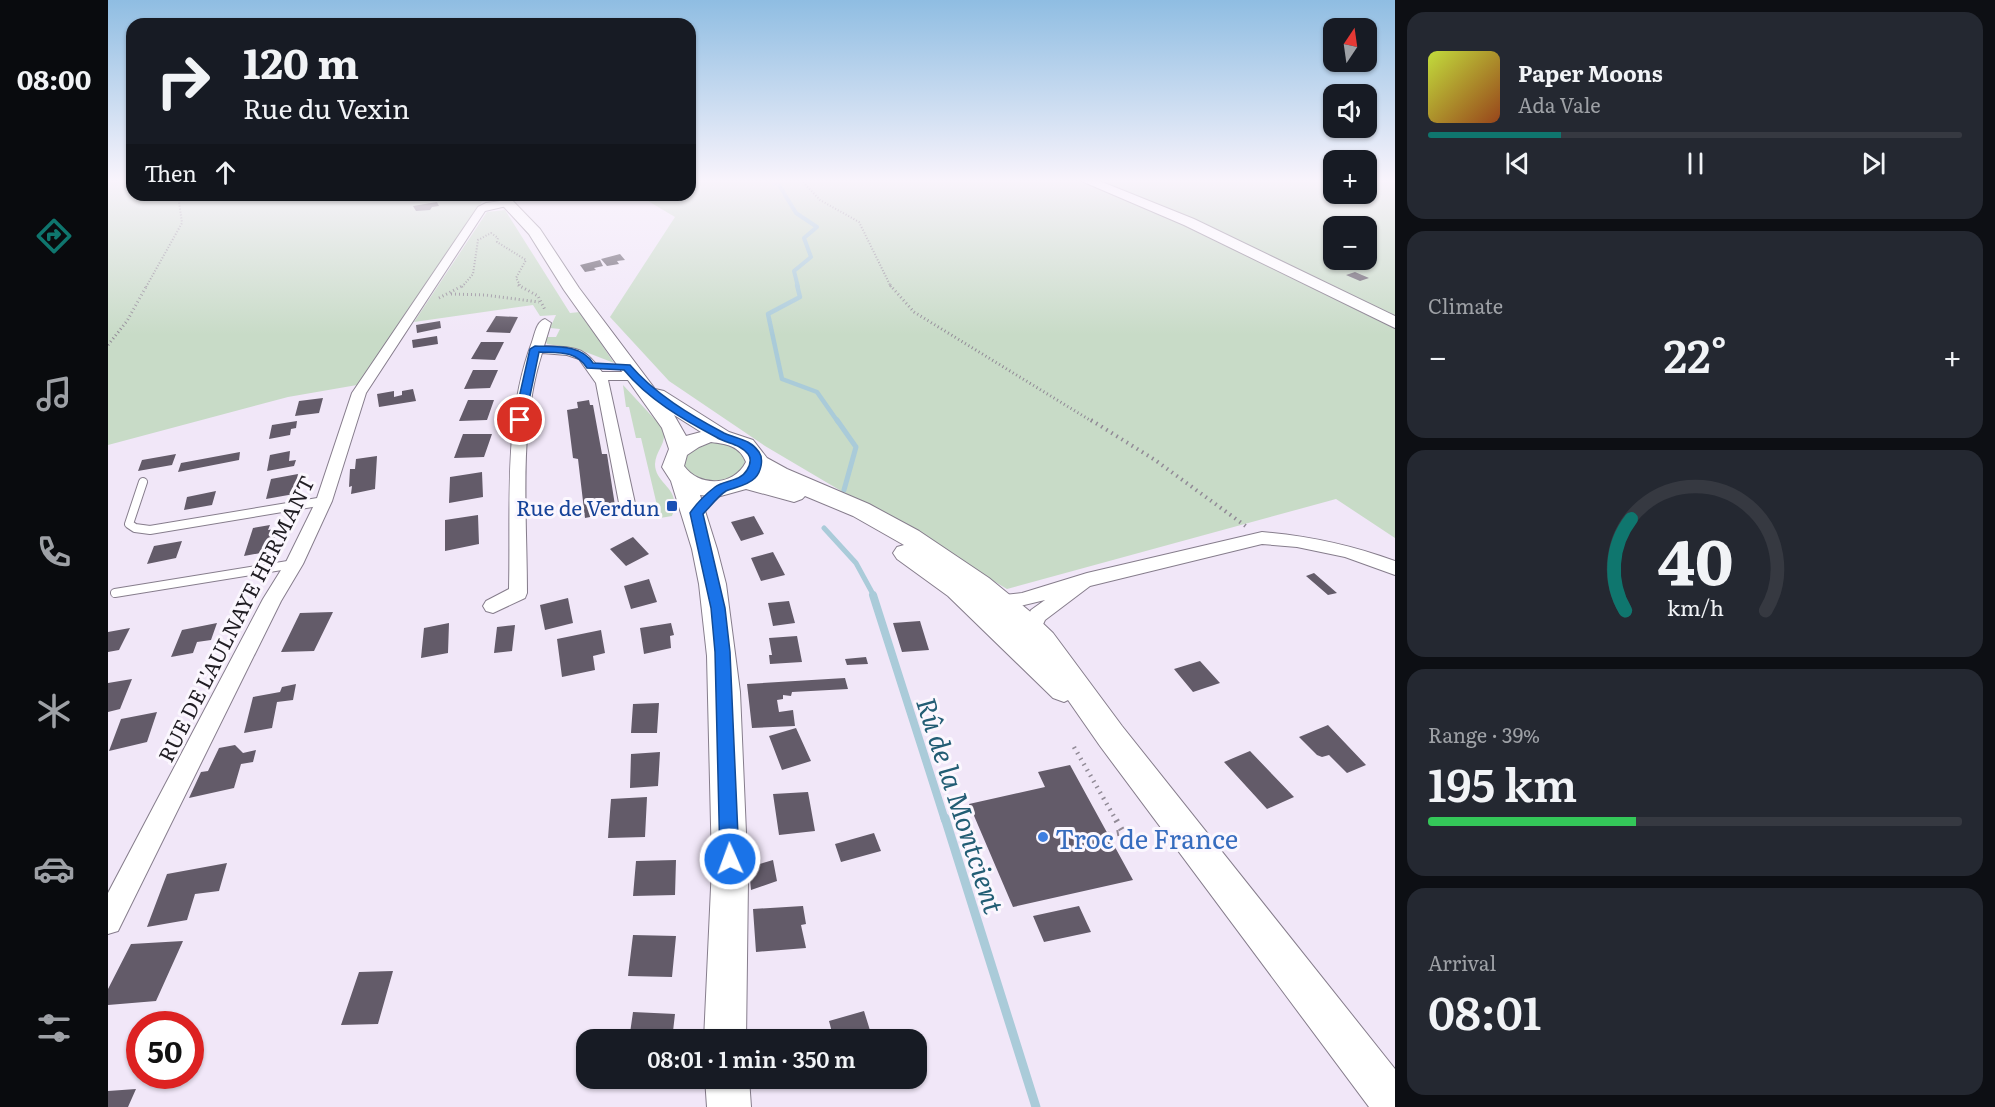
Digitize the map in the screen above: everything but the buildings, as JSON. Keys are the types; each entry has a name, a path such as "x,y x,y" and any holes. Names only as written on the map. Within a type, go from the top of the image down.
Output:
{"main road":[{"path":"535,232 572,290 673,428 680,449"},
{"path":"1207,232 1395,323"},
{"path":"634,376 685,415 723,437 743,442 750,448 740,477 696,513"},
{"path":"723,437 699,439 680,449 676,454 673,467 682,479 696,513 718,608 726,701 730,881 725,965 725,1029"},
{"path":"740,477 777,488 828,508 903,551 965,597 1111,736"},
{"path":"682,479 706,488 740,477 791,481 861,510 915,540 973,577 1004,603 1043,641 1111,736 1395,1105"},
{"path":"728,1089 729,1107"}],"street":[{"name":"RUE DE L'AULNAYE HERMANT","path":"108,921 268,609 294,564 324,501 358,393 466,232"},
{"path":"493,606 518,593 520,420 535,349 545,323"},
{"path":"535,349 568,351 584,356 603,383 628,508"},
{"path":"594,371 634,376"},
{"path":"965,597 1004,603 1022,600 1087,580 1262,538 1298,541 1348,551 1395,568"},
{"path":"1031,629 1038,615 1071,594 1087,580"}],"lane":[{"path":"143,482 129,524 135,528 150,530 324,501"},
{"path":"115,592 294,564"}],"path":[{"path":"108,345 127,321 177,232"},
{"path":"864,232 891,287 914,312 1155,460 1262,538"},
{"path":"539,302 485,295 451,294 471,277 475,267 478,240 491,233 505,248 526,260 516,278 518,285 538,297 546,312 545,323"},
{"path":"1074,747 1123,832 1108,835"}],"green space":[{"path":"108,232 463,232 402,326 357,385 288,397 108,445"},
{"path":"474,232 519,232 570,313 580,312 614,363 578,349 547,344 544,337 556,337 560,329 550,328 556,315 540,316 533,305 414,322"},
{"path":"665,232 1323,232 1323,270 1377,270 1377,232 1395,232 1395,538 1336,499 1007,589 765,446 669,381 610,317"},
{"path":"623,385 664,432 655,464 659,477 674,499 672,516 660,518 641,438 636,438 629,407 626,407"},
{"path":"719,441 737,446 746,458 742,470 728,478 712,481 696,477 684,466 686,454 708,442"}],"waterway":[{"name":"Rû de la Montcient","path":"798,287 794,271 811,257 804,238 811,232"},
{"name":"Rû de la Montcient","path":"797,285 800,297 768,314 782,379 817,392 838,422"},
{"name":"Rû de la Montcient","path":"837,420 856,447 844,490"},
{"name":"Rû de la Montcient","path":"824,528 856,563 874,596"},
{"name":"Rû de la Montcient","path":"873,595 945,820"},
{"name":"Rû de la Montcient","path":"945,818 1036,1107"}],"place":[{"name":"Rue de Verdun","path":"672,506"},
{"name":"Troc de France","path":"1043,837"}],"route":[{"path":"520,420 535,349 568,351 584,356 590,366 627,367 642,385 685,415 723,437 743,442 755,454 757,462 751,475 733,486 721,488 696,513 718,608 726,701 730,859"}]}
